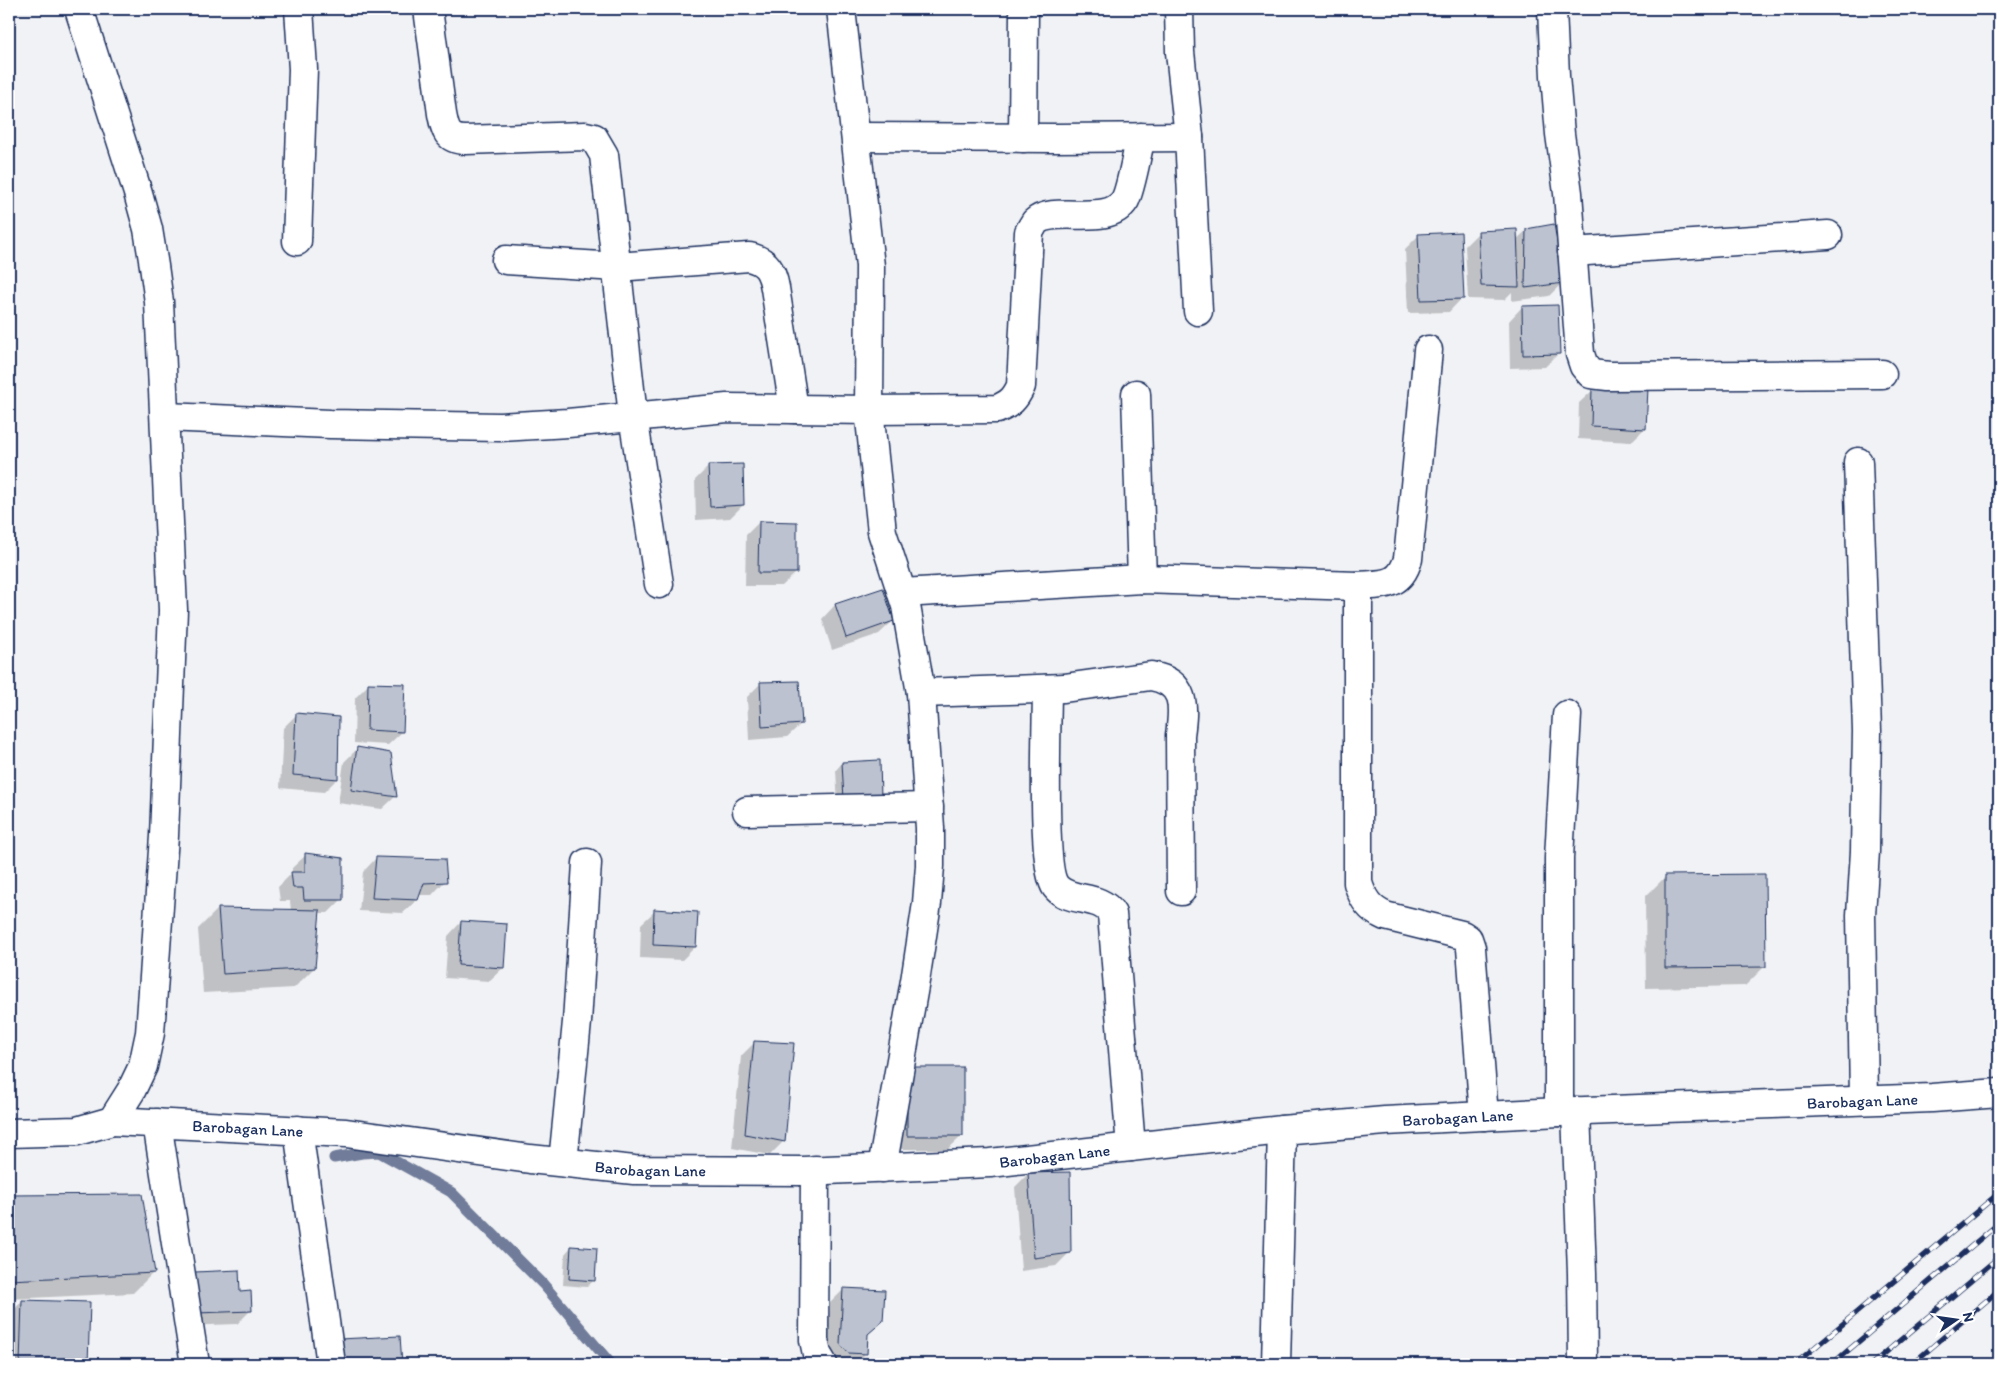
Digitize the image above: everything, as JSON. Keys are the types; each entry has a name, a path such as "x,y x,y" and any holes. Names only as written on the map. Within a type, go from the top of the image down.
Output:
{"street":[{"path":"79,9 148,229 159,302 173,610 164,836 150,1032 143,1066 131,1092 112,1121"},
{"path":"297,240 303,78 299,9"},
{"path":"428,9 442,114 445,128 450,136 457,140 585,136 594,138 604,155 633,416 659,584"},
{"path":"841,9 870,266 869,410 882,532 906,606 921,693 929,807 930,866 927,903 915,985 882,1168"},
{"path":"1023,138 1024,9"},
{"path":"1179,9 1180,52 1189,137 1198,310"},
{"path":"1552,9 1556,85 1568,193 1580,354 1584,366 1591,374 1618,376 1882,374"},
{"path":"856,137 1189,137"},
{"path":"164,418 330,424 500,427 568,424 727,408 997,409 1009,404 1016,398 1021,386 1029,232 1036,221 1048,216 1105,213 1117,209 1125,200 1141,137"},
{"path":"1572,252 1828,235"},
{"path":"506,260 617,267 750,257 760,259 772,273 794,409"},
{"path":"902,593 1142,580 1358,586 1385,584 1396,580 1404,572 1408,559 1428,350"},
{"path":"1136,394 1142,580"},
{"path":"1858,462 1867,731 1866,852 1861,915 1864,1100"},
{"path":"1358,586 1358,883 1362,895 1374,911 1385,916 1462,935 1468,939 1471,948 1484,1116"},
{"path":"921,693 1064,688 1151,676 1164,678 1173,684 1180,696 1183,712 1180,735 1180,892"},
{"path":"1047,689 1046,828 1049,870 1051,880 1057,889 1070,895 1105,904 1112,914 1131,1147"},
{"path":"1567,715 1559,858 1567,1112 1582,1273 1584,1364"},
{"path":"747,811 929,807"},
{"path":"563,1162 577,1022 587,863"},
{"name":"Barobagan Lane","path":"9,1133 77,1131 112,1121 157,1123 346,1132 634,1170 815,1170 990,1163 1282,1130 1484,1116 1932,1098 1999,1093"},
{"path":"157,1123 195,1364"},
{"path":"298,1130 331,1364"},
{"path":"1276,1364 1282,1130"},
{"path":"815,1170 814,1340 817,1354 824,1364"}],"building":[{"path":"1554,224 1564,283 1525,288 1526,229"},
{"path":"1517,229 1519,287 1481,286 1478,231"},
{"path":"1461,232 1464,299 1421,300 1418,234"},
{"path":"1558,305 1560,354 1523,355 1522,306"},
{"path":"1592,388 1648,388 1646,429 1591,426"},
{"path":"743,464 744,505 710,507 708,465"},
{"path":"759,521 797,522 797,573 758,573"},
{"path":"883,588 894,621 846,638 835,604"},
{"path":"799,681 802,724 762,727 760,682"},
{"path":"368,683 405,684 403,732 367,730"},
{"path":"296,713 339,717 338,779 293,775"},
{"path":"357,747 391,753 397,797 351,790"},
{"path":"880,760 881,798 844,800 842,762"},
{"path":"305,853 343,858 343,900 304,900 303,888 293,888 291,872 305,872"},
{"path":"376,857 445,859 447,882 424,883 418,900 372,898"},
{"path":"1765,874 1766,967 1665,968 1665,875"},
{"path":"218,908 320,910 315,968 223,974"},
{"path":"654,909 698,912 696,947 653,945"},
{"path":"461,921 507,924 504,968 458,965"},
{"path":"754,1041 794,1043 785,1142 745,1134"},
{"path":"907,1067 963,1067 963,1136 907,1136"},
{"path":"1070,1172 1071,1253 1034,1258 1028,1173"},
{"path":"142,1194 155,1273 9,1280 9,1195"},
{"path":"571,1246 597,1248 595,1281 569,1279"},
{"path":"239,1270 240,1292 251,1291 252,1311 197,1313 195,1272"},
{"path":"843,1288 885,1290 883,1321 868,1334 867,1354 848,1353 840,1344"},
{"path":"22,1300 90,1302 88,1364 20,1364"},
{"path":"400,1336 402,1364 341,1364 339,1339"}],"waterway":[{"path":"334,1158 379,1152 451,1192 543,1284 611,1364"}],"railway":[{"path":"1795,1364 1999,1193"},
{"path":"1832,1364 1999,1223"},
{"path":"1872,1364 1999,1257"},
{"path":"1912,1364 1999,1290"}]}
